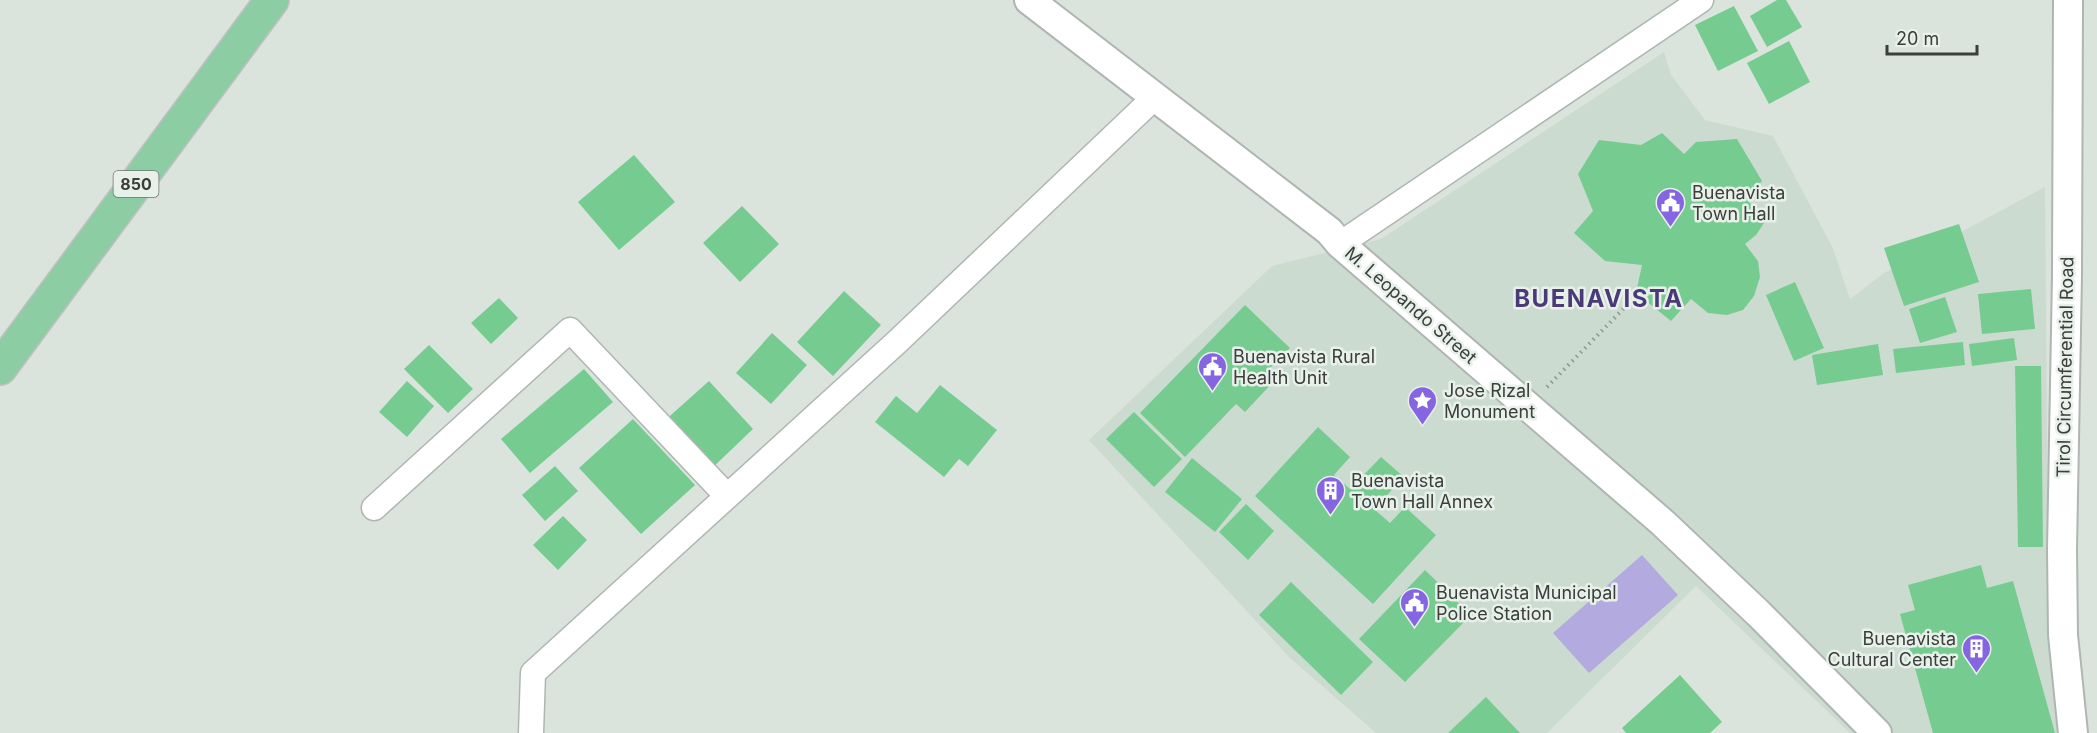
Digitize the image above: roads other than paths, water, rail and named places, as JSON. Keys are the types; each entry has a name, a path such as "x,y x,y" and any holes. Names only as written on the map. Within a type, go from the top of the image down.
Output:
{"main road":[{"name":"850","path":"0,368 272,0"}],"street":[{"name":"M. Leopando Street","path":"1029,0 1329,231 1340,244 1663,523 1759,614 1877,733"},
{"path":"1340,244 1701,0"},
{"name":"Tirol Circumferential Road","path":"2068,0 2067,275 2062,550 2063,635 2073,733"},
{"path":"531,733 533,673 897,342 1155,97"},
{"path":"374,507 570,330 727,496"}],"place":[{"name":"Buenavista Town Hall","path":"1671,228"},
{"name":"Buenavista Rural Health Unit","path":"1212,392"},
{"name":"Jose Rizal Monument","path":"1423,426"},
{"name":"Buenavista Town Hall Annex","path":"1330,516"},
{"name":"Buenavista Municipal Police Station","path":"1415,628"},
{"name":"Buenavista Cultural Center","path":"1977,674"}],"district":[{"name":"BUENAVISTA","path":"1599,298"}]}
